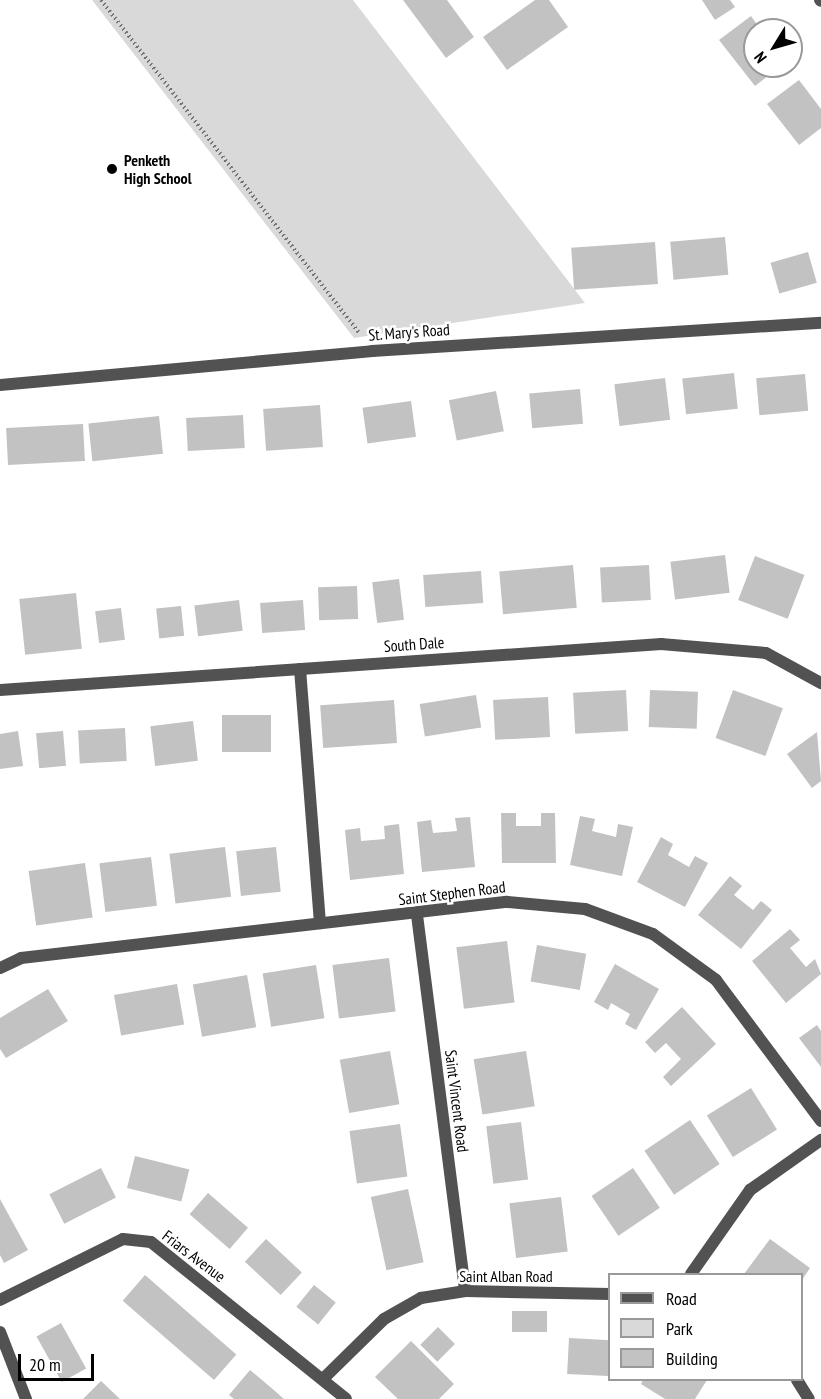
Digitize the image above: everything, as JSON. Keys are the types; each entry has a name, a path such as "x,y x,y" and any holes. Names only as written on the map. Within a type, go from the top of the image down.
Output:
{"street":[{"name":"St. Mary's Road","path":"0,385 372,351 821,323"},
{"name":"South Dale","path":"0,690 700,644 766,653 821,683"},
{"path":"300,669 320,923"},
{"name":"Saint Stephen Road","path":"0,968 21,958 320,923 417,915 507,902 546,903 585,909 653,934 716,980 821,1120"},
{"name":"Saint Vincent Road","path":"417,915 465,1291"},
{"path":"692,1273 750,1191 821,1140"},
{"name":"Friars Avenue","path":"0,1300 123,1239 151,1242 324,1378 346,1399"},
{"name":"Saint Alban Road","path":"324,1378 384,1320 421,1298 465,1291 608,1294"},
{"path":"0,1332 26,1399"},
{"path":"798,1381 809,1399"}],"path":[{"path":"101,0 372,351"}],"green space":[{"path":"92,0 353,0 585,303 354,338"}],"building":[{"path":"403,0 447,0 474,37 446,58"},
{"path":"535,0 549,0 568,27 507,70 483,37"},
{"path":"702,0 730,0 735,7 715,20"},
{"path":"743,22 743,71 719,40"},
{"path":"749,78 765,78 755,86"},
{"path":"799,80 821,109 821,128 799,145 767,104"},
{"path":"725,237 728,275 674,280 670,242"},
{"path":"655,242 658,284 574,290 571,248"},
{"path":"808,252 817,283 779,294 771,263"},
{"path":"734,373 738,409 686,414 682,378"},
{"path":"805,374 808,411 759,415 756,378"},
{"path":"665,378 670,420 619,426 614,384"},
{"path":"580,389 583,424 532,428 529,393"},
{"path":"496,391 504,431 457,440 449,400"},
{"path":"411,401 416,437 367,443 362,408"},
{"path":"320,405 323,447 266,451 263,409"},
{"path":"243,415 245,448 188,451 186,418"},
{"path":"159,416 163,454 92,461 88,423"},
{"path":"83,424 85,461 8,465 6,428"},
{"path":"725,555 730,593 675,599 670,562"},
{"path":"755,556 804,575 788,619 738,600"},
{"path":"573,565 577,608 503,614 499,571"},
{"path":"649,565 651,600 602,603 600,568"},
{"path":"481,571 483,603 425,607 423,575"},
{"path":"399,579 404,620 377,623 372,582"},
{"path":"357,586 358,619 319,620 318,587"},
{"path":"76,593 82,649 25,655 19,599"},
{"path":"239,600 243,631 198,636 194,605"},
{"path":"303,600 305,630 262,633 260,603"},
{"path":"181,606 184,636 159,638 156,609"},
{"path":"121,608 125,640 99,643 95,611"},
{"path":"626,690 628,731 575,734 573,693"},
{"path":"650,690 698,692 697,729 649,727"},
{"path":"733,690 783,708 765,756 716,738"},
{"path":"476,695 481,728 425,737 420,704"},
{"path":"548,697 550,737 495,740 493,700"},
{"path":"394,700 397,743 323,748 320,705"},
{"path":"222,715 271,715 271,752 222,752"},
{"path":"193,721 198,761 155,766 150,726"},
{"path":"125,728 127,761 80,763 78,730"},
{"path":"18,731 23,766 0,769 0,734"},
{"path":"63,731 66,766 39,768 36,733"},
{"path":"817,732 821,781 812,788 787,754"},
{"path":"501,813 516,813 516,826 541,826 541,813 555,813 556,863 502,863"},
{"path":"580,816 595,819 592,831 616,837 618,824 633,827 622,876 570,865"},
{"path":"470,817 475,867 422,872 417,822 431,820 433,833 457,831 455,818"},
{"path":"399,824 404,874 350,880 345,830 360,828 361,841 385,839 384,826"},
{"path":"661,837 673,844 668,855 689,867 695,856 708,863 685,907 637,882"},
{"path":"225,847 231,897 176,903 169,854"},
{"path":"276,847 281,892 241,896 236,851"},
{"path":"151,857 157,906 105,912 99,863"},
{"path":"85,863 93,917 36,925 29,871"},
{"path":"730,876 742,886 734,895 753,910 761,901 772,910 741,949 698,915"},
{"path":"790,929 800,940 790,948 806,967 815,959 821,974 786,1003 752,961"},
{"path":"507,941 515,1003 464,1009 456,947"},
{"path":"537,945 586,954 580,990 531,981"},
{"path":"389,958 396,1012 339,1019 332,965"},
{"path":"615,964 659,989 636,1030 625,1024 630,1014 611,1003 608,1010 594,1002"},
{"path":"316,965 324,1018 271,1027 263,973"},
{"path":"247,975 256,1027 202,1037 193,985"},
{"path":"177,984 184,1024 121,1035 114,995"},
{"path":"48,989 68,1021 6,1058 0,1049 0,1018"},
{"path":"682,1007 716,1044 671,1086 663,1077 681,1059 666,1043 655,1053 645,1042"},
{"path":"817,1025 821,1031 821,1067 799,1038"},
{"path":"390,1051 399,1104 349,1113 340,1060"},
{"path":"526,1051 535,1106 482,1115 474,1059"},
{"path":"751,1088 777,1130 733,1157 707,1116"},
{"path":"690,1120 720,1164 674,1195 644,1151"},
{"path":"521,1122 528,1180 493,1184 486,1126"},
{"path":"400,1124 407,1176 357,1184 349,1131"},
{"path":"135,1156 189,1170 181,1202 127,1188"},
{"path":"101,1168 116,1197 64,1224 49,1194"},
{"path":"633,1168 660,1208 618,1236 592,1196"},
{"path":"408,1189 424,1262 386,1270 371,1197"},
{"path":"208,1193 248,1228 230,1249 190,1214"},
{"path":"561,1197 568,1252 516,1258 509,1203"},
{"path":"0,1199 28,1250 4,1263 0,1255"},
{"path":"266,1239 302,1272 281,1295 245,1262"},
{"path":"770,1239 810,1268 803,1278 803,1273 745,1273"},
{"path":"145,1275 236,1354 214,1380 123,1301"},
{"path":"314,1285 336,1303 318,1324 296,1307"},
{"path":"512,1311 547,1311 547,1332 512,1332"},
{"path":"61,1323 86,1368 62,1382 37,1337"},
{"path":"438,1327 455,1344 437,1362 420,1345"},
{"path":"569,1338 608,1340 608,1376 567,1374"},
{"path":"411,1341 454,1384 439,1399 398,1399 375,1377"},
{"path":"250,1370 284,1399 234,1399 229,1395"},
{"path":"101,1381 120,1399 83,1399"},
{"path":"642,1381 706,1381 695,1399 665,1399 641,1384"}],"place":[{"name":"Penketh High School","path":"112,169"}]}
